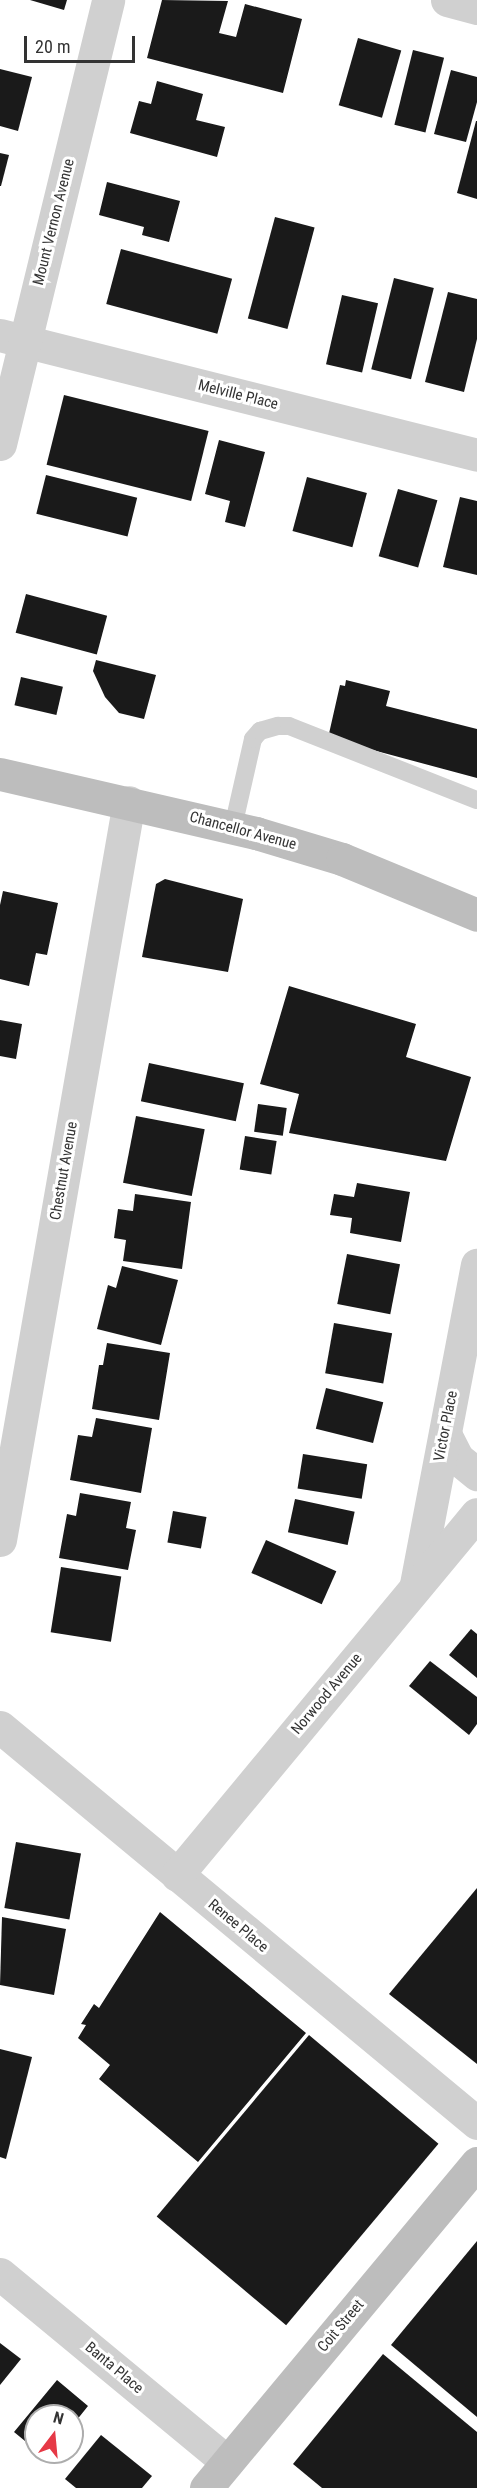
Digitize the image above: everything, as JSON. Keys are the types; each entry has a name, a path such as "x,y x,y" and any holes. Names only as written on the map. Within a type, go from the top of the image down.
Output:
{"main road":[{"name":"Chancellor Avenue","path":"0,774 233,827 342,859 477,915"},
{"name":"Coit Street","path":"206,2488 477,2163"}],"street":[{"name":"Mount Vernon Avenue","path":"0,444 12,338 108,0"},
{"path":"447,0 477,8"},
{"name":"Melville Place","path":"12,338 477,455"},
{"name":"Chestnut Avenue","path":"0,1540 129,802"},
{"name":"Victor Place","path":"415,1588 477,1265"},
{"path":"445,1434 457,1458 477,1474"},
{"name":"Norwood Avenue","path":"177,1875 477,1514"},
{"name":"Renee Place","path":"0,1727 477,2123"},
{"name":"Banta Place","path":"0,2274 227,2462"}],"lane":[{"path":"233,827 253,739 260,731 278,726 289,726 477,800"}],"building":[{"path":"30,0 67,0 64,10"},
{"path":"162,0 228,1 219,33 236,37 245,4 302,19 283,93 147,58"},
{"path":"358,38 401,50 382,118 339,105"},
{"path":"413,50 444,58 425,132 394,125"},
{"path":"0,69 32,77 18,131 0,126"},
{"path":"451,70 477,77 477,102 466,142 434,134"},
{"path":"157,81 203,94 196,120 225,127 217,157 130,133 139,101 151,104"},
{"path":"477,121 477,199 457,193"},
{"path":"0,153 9,155 1,186 0,186"},
{"path":"107,182 180,201 169,242 142,235 144,227 99,215"},
{"path":"275,217 315,228 287,329 248,318"},
{"path":"121,249 232,279 217,334 106,304"},
{"path":"394,278 434,288 411,379 371,369"},
{"path":"448,292 477,299 477,339 464,392 425,382"},
{"path":"342,295 378,303 362,373 326,364"},
{"path":"64,395 209,431 191,501 47,465"},
{"path":"219,440 265,452 245,527 225,522 230,501 205,494"},
{"path":"46,475 137,498 128,537 36,514"},
{"path":"307,477 367,493 352,547 293,531"},
{"path":"398,489 437,500 418,568 379,556"},
{"path":"460,497 477,501 477,575 443,567"},
{"path":"26,594 107,616 97,654 16,633"},
{"path":"96,660 156,675 144,719 119,713 105,697 93,671"},
{"path":"21,677 63,687 56,715 14,705"},
{"path":"346,680 390,691 386,706 477,729 477,778 328,738 340,685 345,686"},
{"path":"165,879 243,899 228,972 142,957 156,884"},
{"path":"3,891 58,903 47,955 36,953 29,986 0,979 0,905"},
{"path":"289,986 416,1024 406,1057 471,1077 446,1161 289,1133 299,1094 260,1084"},
{"path":"0,1020 22,1024 16,1059 0,1056"},
{"path":"149,1063 244,1083 236,1121 141,1101"},
{"path":"258,1104 287,1108 283,1136 254,1132"},
{"path":"136,1116 205,1129 192,1196 123,1183"},
{"path":"245,1136 277,1141 271,1175 240,1170"},
{"path":"357,1183 410,1192 401,1242 350,1233 352,1218 330,1215 334,1194 354,1197"},
{"path":"135,1194 191,1202 182,1269 123,1261 126,1240 114,1238 118,1209 133,1211"},
{"path":"347,1254 400,1264 390,1314 337,1304"},
{"path":"122,1266 178,1280 161,1345 97,1329 108,1285 116,1288"},
{"path":"334,1323 392,1333 383,1383 325,1373"},
{"path":"107,1343 170,1353 159,1420 92,1409 99,1365 103,1365"},
{"path":"326,1388 383,1402 373,1443 316,1429"},
{"path":"96,1418 152,1428 141,1493 70,1480 78,1435 92,1437"},
{"path":"303,1454 367,1464 362,1499 298,1489"},
{"path":"80,1493 131,1502 126,1528 136,1530 128,1570 59,1558 67,1514 76,1516"},
{"path":"295,1499 355,1512 348,1545 288,1532"},
{"path":"173,1511 206,1517 201,1548 167,1543"},
{"path":"266,1540 336,1571 322,1604 251,1573"},
{"path":"61,1567 121,1577 111,1642 51,1632"},
{"path":"471,1629 477,1634 477,1678 449,1655"},
{"path":"430,1661 477,1697 477,1724 469,1735 409,1686"},
{"path":"16,1842 81,1853 69,1919 4,1908"},
{"path":"477,1888 477,2064 389,1994"},
{"path":"160,1912 306,2033 198,2162 99,2079 110,2065 78,2038 86,2025 81,2024 94,2004 99,2008"},
{"path":"2,1917 66,1929 54,1995 0,1985"},
{"path":"309,2035 438,2144 286,2325 157,2217"},
{"path":"0,2049 32,2057 6,2159 0,2157"},
{"path":"477,2241 477,2417 391,2345"},
{"path":"0,2343 21,2359 0,2385"},
{"path":"383,2354 477,2432 477,2488 322,2488 293,2464"},
{"path":"57,2380 88,2406 84,2411 84,2404 37,2404"},
{"path":"24,2420 24,2440 14,2432"},
{"path":"101,2435 152,2476 142,2488 76,2488 65,2479 77,2464 84,2464 84,2456"}]}
